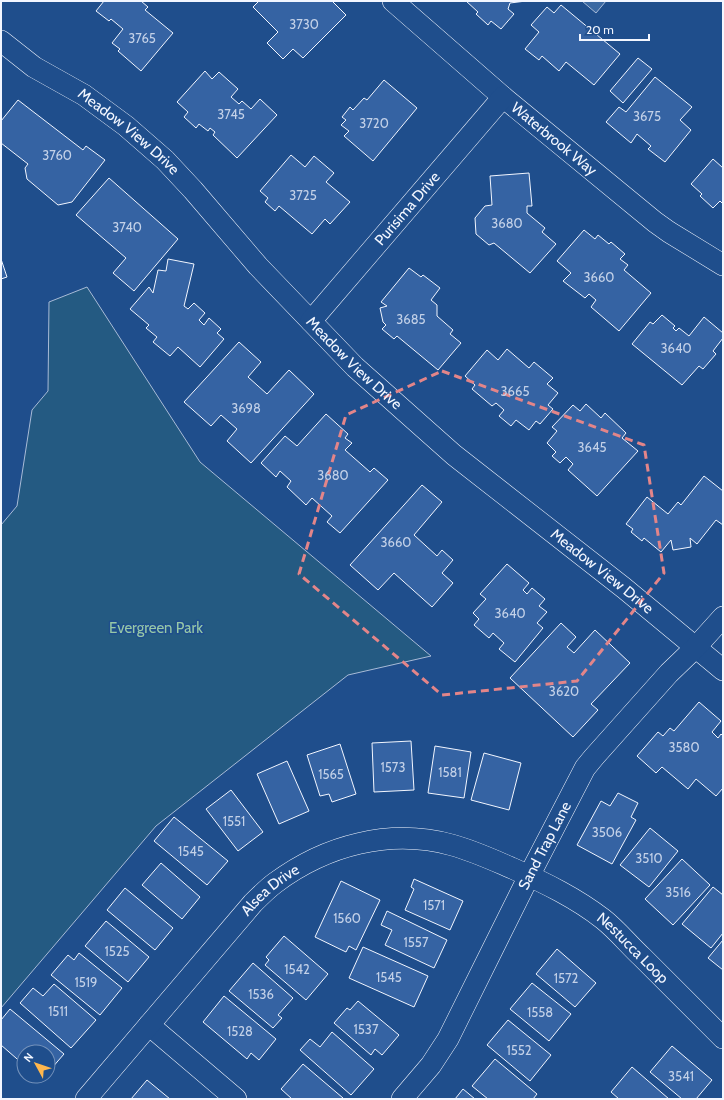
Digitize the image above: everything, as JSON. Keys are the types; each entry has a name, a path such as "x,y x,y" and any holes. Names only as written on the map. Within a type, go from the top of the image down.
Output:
{"street":[{"name":"Waterbrook Way","path":"393,1 503,97 655,222 723,265"},
{"name":"Meadow View Drive","path":"1,41 34,67 84,95 126,126 165,160 193,190 258,266 355,367 454,455 624,588 723,670"},
{"name":"Purisima Drive","path":"311,321 503,97"},
{"name":"Sand Trap Lane","path":"402,1099 431,1065 448,1039 529,876 585,768 669,673 696,647 723,617"},
{"name":"Alsea Drive","path":"86,1099 253,903 274,884 295,870 336,849 379,839 425,840 451,844 476,852 529,876"},
{"name":"Nestucca Loop","path":"529,876 582,903 605,920 723,1038"},
{"path":"149,1025 236,1099"}],"highlighted area":[{"path":"442,371 644,445 664,573 577,681 442,695 299,574 346,415"}],"green space":[{"name":"Evergreen Park","path":"87,287 200,462 431,656 348,675 156,826 1,1008 1,525 17,506 32,410 48,391 49,302"}],"shaded area":[{"path":"582,1 606,1 596,13"}],"building":[{"path":"104,1 141,1 148,7 145,10 173,33 141,71 118,51 120,49 112,43 123,29 111,19 109,21 96,11"},
{"path":"259,1 332,1 346,15 303,58 293,49 283,59 267,43 278,32 253,7"},
{"path":"466,1 526,1 510,3 508,9 514,14 501,29 491,21 488,25 476,14 478,12"},
{"path":"561,5 620,54 594,85 566,62 559,71 542,56 539,60 525,49 539,32 531,25 547,7 554,13"},
{"path":"638,58 652,69 623,103 610,91"},
{"path":"205,71 212,79 219,72 238,89 231,97 239,104 242,101 251,109 260,99 277,115 237,158 213,135 215,132 210,128 208,131 199,124 196,128 184,117 188,112 177,102"},
{"path":"655,77 692,107 680,120 691,130 665,162 648,149 651,146 637,134 631,143 606,122 619,107 626,112"},
{"path":"384,80 417,108 373,161 344,136 349,131 341,125 346,120 342,117 350,107 353,110 364,98 367,100"},
{"path":"18,100 83,150 86,146 105,160 72,202 58,205 27,179 25,168 28,164 1,143 1,121"},
{"path":"291,155 305,167 314,156 334,173 326,182 350,202 330,224 325,219 312,234 279,206 275,211 265,202 268,198 260,191"},
{"path":"713,159 723,168 723,204 720,201 713,208 700,196 702,194 691,184"},
{"path":"529,173 532,206 527,206 527,213 545,228 542,232 556,244 530,273 494,243 489,245 476,234 475,218 485,206 492,205 490,176"},
{"path":"109,178 178,239 134,291 113,273 126,258 76,215"},
{"path":"584,230 595,239 598,235 609,244 611,242 625,254 620,259 628,265 624,270 651,293 619,331 591,307 596,300 589,294 585,298 563,281 571,273 557,261"},
{"path":"1,259 7,277 1,279"},
{"path":"168,259 194,264 184,306 188,309 194,303 205,313 199,320 204,325 209,318 221,329 217,333 224,339 200,367 178,347 170,356 153,342 157,337 146,328 149,325 130,309 149,287 153,293 158,270 166,271"},
{"path":"409,268 421,277 423,275 440,288 431,300 437,305 437,316 453,330 450,334 461,343 438,370 397,336 394,339 382,329 386,325 383,322 380,308 387,306 381,302"},
{"path":"662,315 675,326 673,328 676,331 679,328 689,336 704,317 723,333 723,338 713,351 716,354 703,369 699,366 682,385 632,344 650,322 653,324"},
{"path":"239,342 261,362 248,377 267,394 289,370 314,394 251,463 227,441 237,429 221,415 211,426 184,402"},
{"path":"507,349 529,368 534,362 553,378 547,384 558,393 548,405 553,409 540,424 536,421 529,430 516,420 511,426 499,416 504,410 496,403 492,406 472,389 475,385 465,376 487,350 498,360"},
{"path":"586,404 601,418 605,413 626,433 622,438 638,451 597,496 568,470 573,464 566,457 560,463 552,456 556,452 547,443 557,431 552,427 573,405 580,411"},
{"path":"326,414 348,434 345,438 352,443 345,450 370,472 374,468 388,480 340,533 327,522 332,516 312,498 306,505 287,487 291,481 280,471 276,477 261,463 285,436 297,446"},
{"path":"704,476 723,491 723,525 716,520 697,544 690,538 691,547 673,550 671,540 661,552 644,538 642,541 631,532 633,529 626,524 647,497 668,514 678,502 681,505"},
{"path":"422,485 442,502 414,535 437,556 442,550 453,560 442,573 453,583 432,607 394,573 378,590 350,565"},
{"path":"507,564 529,583 523,590 527,594 532,588 545,599 539,606 547,612 537,623 543,628 515,662 499,649 504,643 493,633 489,638 474,625 479,619 473,613 486,599 480,594"},
{"path":"561,623 576,637 567,647 574,653 595,630 630,663 591,704 598,710 573,737 510,678"},
{"path":"699,702 721,721 712,732 718,738 721,734 723,736 723,788 716,796 696,779 688,789 662,767 656,773 637,756 658,732 663,736 670,728 674,731"},
{"path":"411,741 414,790 374,792 372,743"},
{"path":"340,744 356,794 332,802 329,794 320,796 307,755"},
{"path":"435,746 471,752 464,798 428,793"},
{"path":"484,753 521,763 509,810 471,800"},
{"path":"287,761 309,811 279,824 257,774"},
{"path":"231,790 263,832 238,851 206,809"},
{"path":"618,793 638,803 631,817 636,820 612,864 577,845 601,801 610,806"},
{"path":"174,817 228,861 207,885 154,841"},
{"path":"650,828 678,851 649,887 620,865"},
{"path":"682,859 710,885 673,925 645,899"},
{"path":"161,863 200,897 182,919 142,885"},
{"path":"414,879 463,901 450,930 405,910 414,889 411,887"},
{"path":"341,881 380,900 356,950 349,946 346,952 315,937"},
{"path":"713,887 723,895 723,933 711,948 682,924"},
{"path":"125,888 173,928 155,950 107,910"},
{"path":"387,911 447,940 434,968 385,945 392,930 381,925"},
{"path":"106,921 149,957 128,982 85,946"},
{"path":"284,936 328,974 306,1000 265,965 269,960 266,957"},
{"path":"723,940 723,970 708,958"},
{"path":"363,947 428,976 414,1007 349,978"},
{"path":"557,949 596,983 575,1007 536,974"},
{"path":"79,953 122,988 100,1015 51,975 68,955 74,960"},
{"path":"253,963 293,998 278,1015 282,1018 273,1028 229,991"},
{"path":"532,983 571,1014 549,1041 510,1009"},
{"path":"54,984 96,1020 71,1048 20,1003 33,988 43,996"},
{"path":"224,996 276,1039 259,1060 251,1053 247,1059 203,1022"},
{"path":"358,1001 399,1035 382,1055 375,1049 371,1055 334,1023 347,1008 350,1010"},
{"path":"10,1009 52,1044 16,1044 16,1058 1,1045 1,1020"},
{"path":"508,1020 551,1055 530,1081 487,1045"},
{"path":"332,1032 374,1069 351,1095 300,1050 310,1039 320,1047"},
{"path":"672,1046 712,1080 696,1099 682,1099 650,1072"},
{"path":"56,1047 64,1054 56,1063"},
{"path":"495,1059 537,1094 533,1099 488,1099 472,1086"},
{"path":"303,1064 343,1098 292,1099 281,1089"},
{"path":"632,1067 669,1099 619,1099 611,1092"},
{"path":"147,1080 170,1099 131,1099"},
{"path":"463,1089 475,1099 455,1099"}]}
